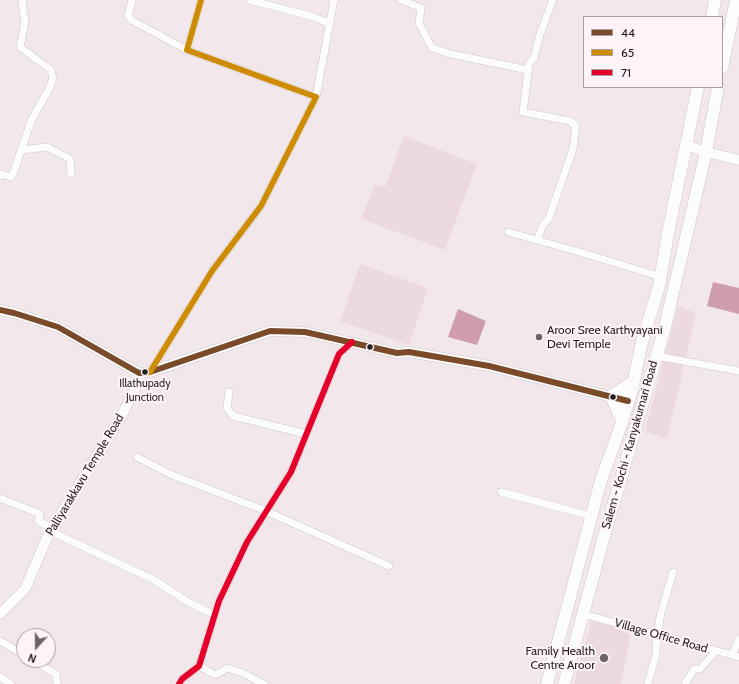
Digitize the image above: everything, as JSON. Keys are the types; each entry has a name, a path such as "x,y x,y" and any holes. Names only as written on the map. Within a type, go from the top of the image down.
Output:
{"highway":[{"path":"712,16 715,0"},
{"path":"723,63 736,0"},
{"name":"Salem - Kochi - Kanyakumari Road","path":"547,684 601,480 628,401 641,346 661,277 668,233 698,88"},
{"name":"Salem - Kochi - Kanyakumari Road","path":"564,684 656,356 706,152 718,88"},
{"path":"622,420 611,396 633,382"}],"main road":[{"path":"686,145 706,152 739,160"},
{"path":"0,310 14,312 58,327 139,373 150,372 270,331 305,332 397,353 409,352 489,366 628,401"},
{"name":"Palliyarakkavu Temple Road","path":"0,614 25,589 51,529 121,417 139,380 139,373"}],"street":[{"path":"0,176 2,174 11,177 22,150 31,121 49,89 53,78 51,70 20,47 25,22 22,3 23,0"},
{"path":"132,0 128,14 131,20 187,50 316,97"},
{"path":"187,50 201,0"},
{"path":"250,0 314,17 330,24"},
{"path":"150,372 212,271 261,206 316,97 334,0"},
{"path":"401,0 421,8 420,23 432,48 451,54 528,70"},
{"path":"537,240 543,225 550,218 573,149 576,126 570,121 523,112 529,64 534,58 540,34 553,0"},
{"path":"22,150 47,147 70,159 71,174"},
{"path":"508,232 661,277"},
{"path":"179,684 182,679 199,666 219,601 247,542 291,472 339,354 352,342"},
{"path":"656,356 739,371"},
{"path":"229,392 227,407 230,414 306,434"},
{"path":"137,457 172,475 266,512 389,566"},
{"path":"501,492 591,516"},
{"path":"0,498 40,514 38,521 51,529 154,580 188,602 215,615"},
{"path":"648,684 656,654 657,634 673,572"},
{"name":"Village Office Road","path":"583,614 736,656"},
{"path":"736,656 739,639"},
{"path":"0,641 16,650"},
{"path":"685,684 694,669 700,669 716,651"},
{"path":"199,666 215,675 228,668 243,673 264,684"},
{"path":"46,668 56,674 57,684"},
{"path":"0,677 11,684"}],"shaded area":[{"path":"404,136 477,164 445,250 361,219 375,184 385,187"},
{"path":"360,264 428,288 409,345 340,321"},
{"path":"713,282 739,288 739,314 707,306"},
{"path":"678,306 696,313 667,439 645,431"},
{"path":"458,309 486,321 477,345 448,337"},
{"name":"Family Health Centre Aroor","path":"591,621 631,631 621,684 574,684"}],"transit line":[{"name":"65","path":"150,372 212,271 261,206 316,97 187,50 201,0"},
{"name":"44","path":"0,310 58,327 139,373 150,372 270,331 305,332 397,353 409,352 489,366 628,401"},
{"name":"71","path":"179,684 182,679 199,666 219,601 247,542 291,472 339,354 352,342"}],"place":[{"name":"Aroor Sree Karthyayani Devi Temple","path":"539,337"},
{"name":"Illathupady Junction","path":"145,372"},
{"name":"Family Health Centre Aroor","path":"604,658"}]}
